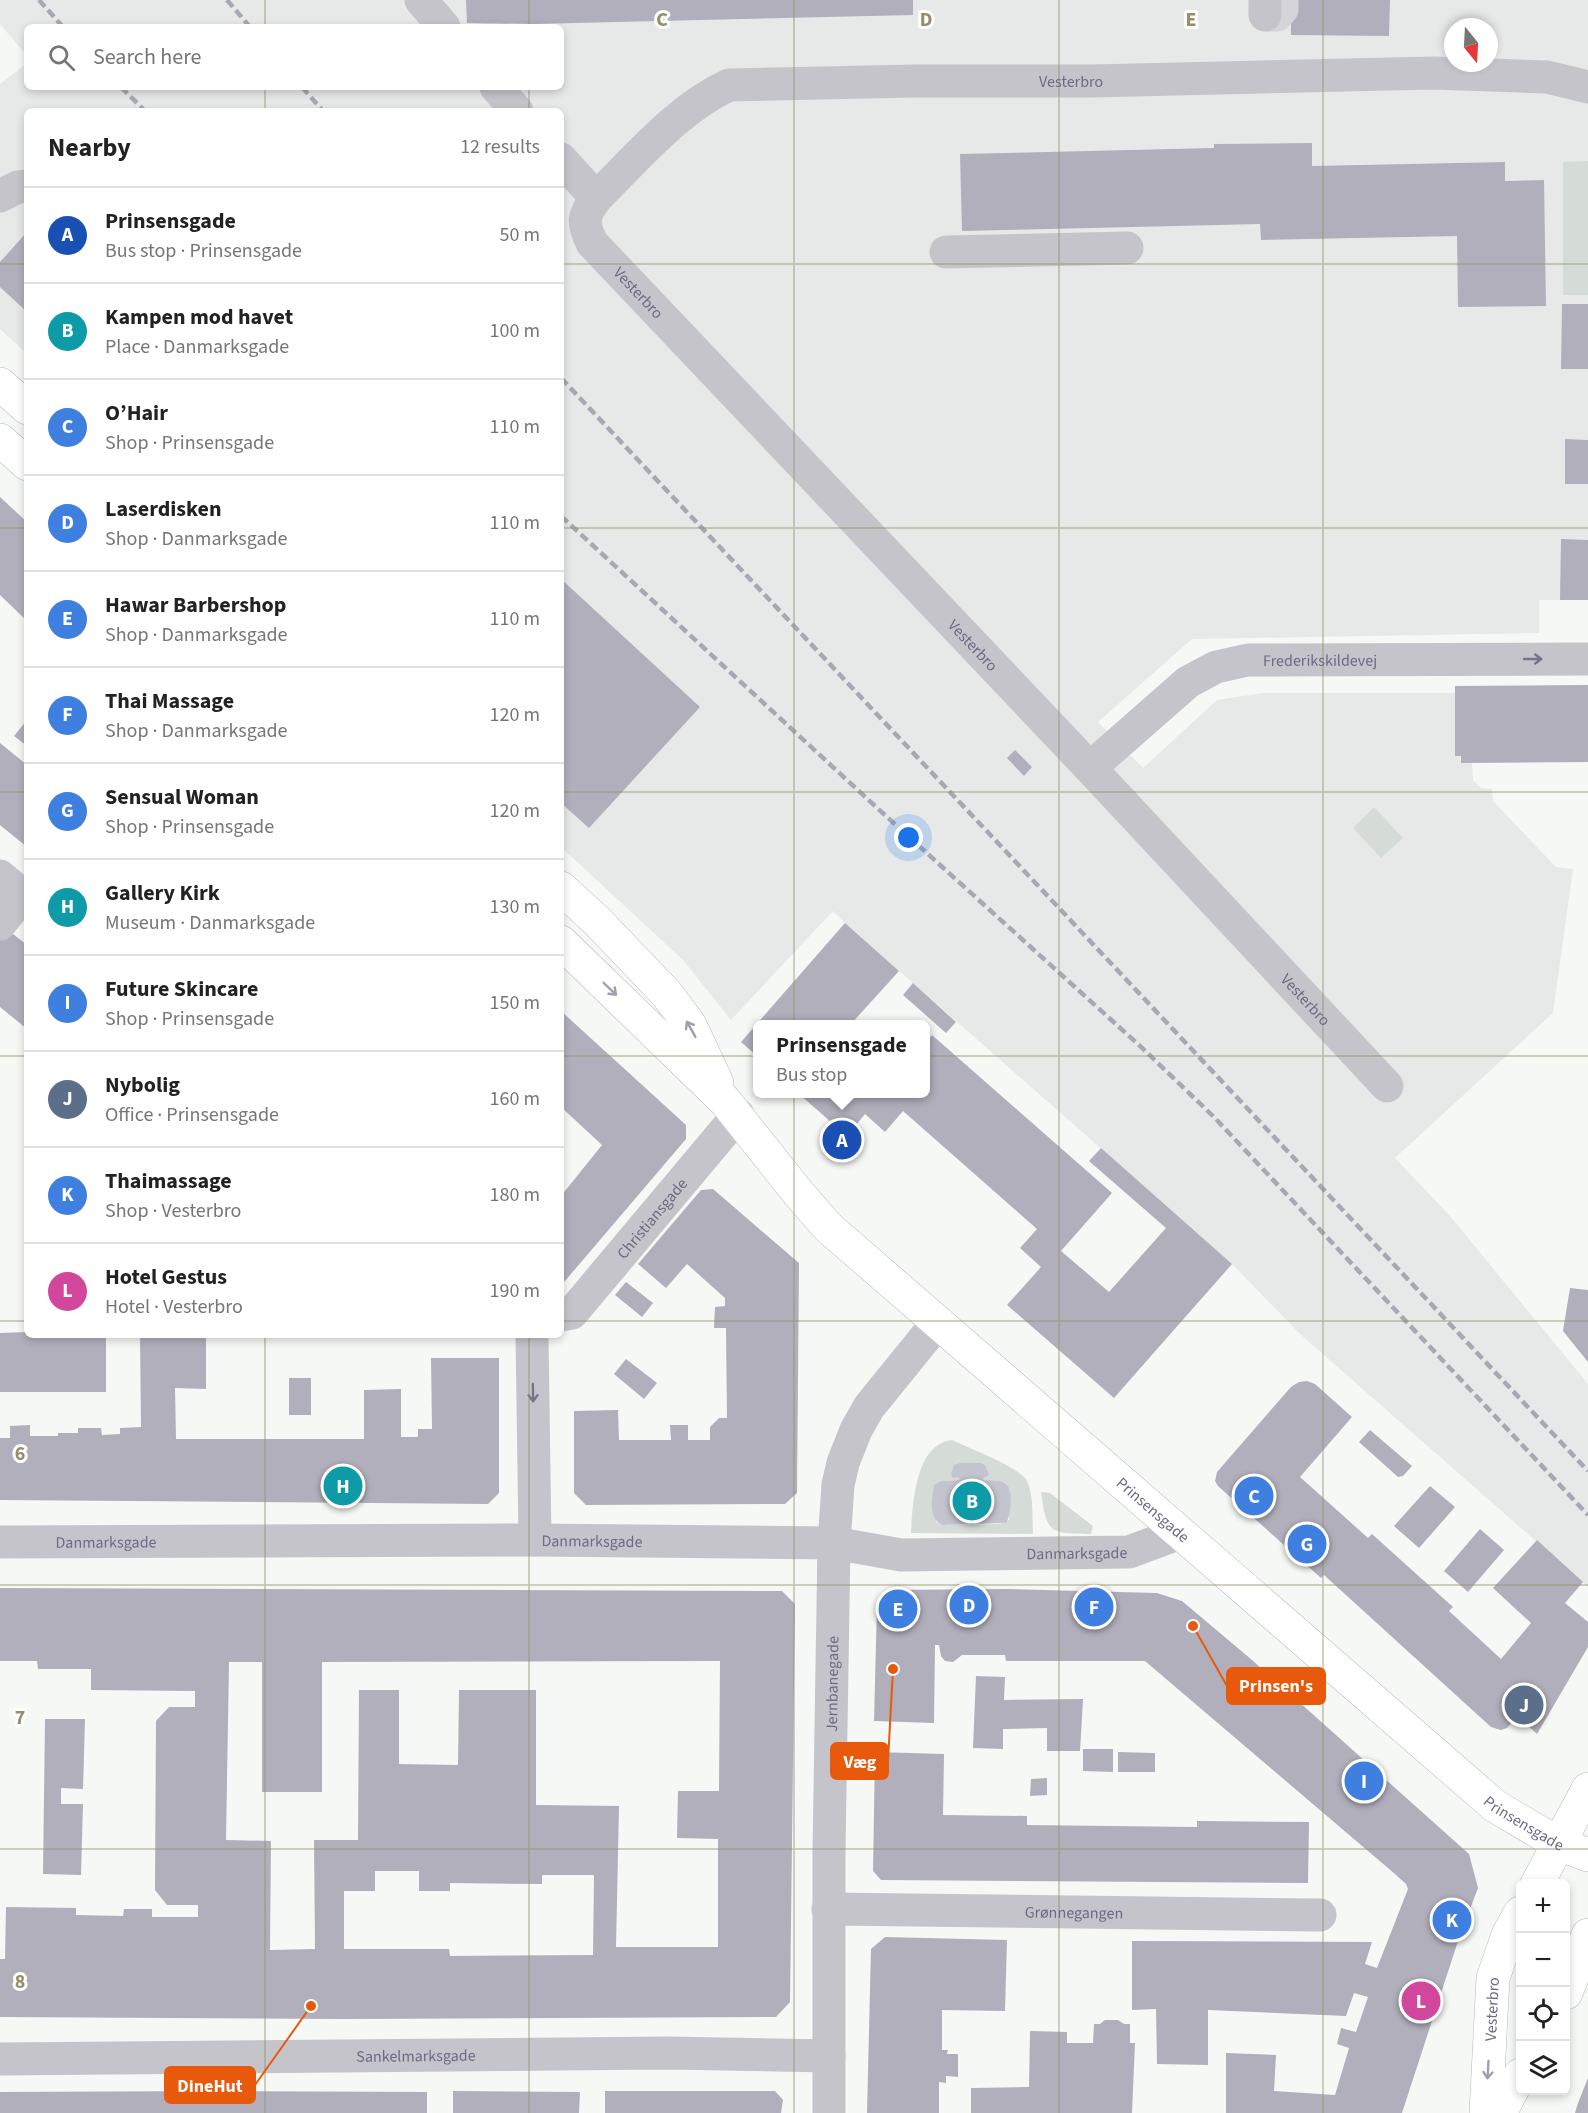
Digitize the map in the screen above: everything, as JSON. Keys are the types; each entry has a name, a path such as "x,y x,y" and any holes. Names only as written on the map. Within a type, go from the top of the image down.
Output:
{"main road":[{"path":"0,384 24,405"},
{"path":"0,440 24,461"},
{"name":"Prinsensgade","path":"564,891 596,920 666,993 690,1025 731,1108"},
{"name":"Prinsensgade","path":"564,945 731,1108 829,1228 1495,1806 1573,1849"},
{"path":"1542,1879 1573,1849 1588,1789"},
{"name":"Vesterbro","path":"1486,2113 1493,1978 1508,1935 1516,1921"},
{"path":"1568,1987 1588,1935"},
{"path":"1500,2113 1516,2084"}],"street":[{"path":"421,0 441,24"},
{"name":"Vesterbro","path":"1387,1086 1090,768 592,243 585,229 585,213 596,198 668,127 710,94 729,85 915,81 1092,81 1433,73 1547,76 1588,87"},
{"path":"499,90 515,108"},
{"path":"564,162 596,198"},
{"path":"0,196 24,186"},
{"path":"946,252 1127,248"},
{"name":"Frederikskildevej","path":"1090,768 1188,682 1216,668 1248,660 1588,659"},
{"path":"0,924 17,890"},
{"name":"Christiansgade","path":"564,1314 572,1313 731,1108"},
{"name":"Jernbanegade","path":"829,2113 828,1909 834,1543 840,1479 856,1430 869,1407 938,1322"},
{"path":"532,1338 535,1540"},
{"name":"Danmarksgade","path":"0,1542 535,1540 834,1543 902,1555 1129,1552 1180,1533"},
{"name":"Grønnegangen","path":"828,1909 1320,1914"},
{"name":"Sankelmarksgade","path":"0,2059 656,2054 830,2056"}],"shaded area":[{"path":"0,0 1588,0 1588,600 1539,600 1539,633 1192,639 1098,722 1143,768 1217,700 1263,693 1455,693 1461,763 1472,763 1473,780 1481,788 1492,789 1493,801 1556,867 1573,869 1553,1013 1395,1158 1450,1216 1588,1384 1588,1587 1300,1334 1232,1264 833,911 731,1020 683,960 564,850 564,108 24,108 24,351 0,329 0,84 24,65 24,90 564,90 564,24 24,24 24,52 0,24"},
{"path":"1588,161 1588,295 1563,295 1563,162"},
{"path":"1374,807 1403,838 1381,858 1353,828"},
{"path":"952,1440 1004,1464 1022,1476 1027,1481 1031,1493 1033,1534 911,1533 918,1477 930,1452 940,1444","holes":["960,1463 985,1465 982,1481 1005,1483 1010,1490 1009,1520 1001,1524 942,1525 936,1522 941,1481 960,1480"]},
{"path":"981,1463 985,1465 989,1475 983,1480 999,1481 1007,1485 1011,1504 1006,1523 942,1525 938,1522 932,1508 934,1485 941,1481 960,1480 959,1477 953,1478 951,1474 954,1465"},
{"path":"1041,1492 1050,1493 1093,1526 1091,1534 1059,1532 1053,1529 1046,1517"}],"building":[{"path":"466,0 913,0 913,15 534,24 467,23"},
{"path":"1291,0 1390,0 1389,36 1291,35"},
{"path":"1312,143 1312,166 1505,162 1505,181 1544,180 1546,306 1458,307 1457,236 1261,240 1260,224 962,231 960,154 1214,148 1214,144"},
{"path":"24,235 24,309 0,287 0,262"},
{"path":"1562,304 1588,304 1588,369 1561,369"},
{"path":"1565,439 1588,440 1588,484 1565,484"},
{"path":"0,497 24,519 24,618 0,595"},
{"path":"1561,539 1588,540 1588,600 1560,600"},
{"path":"564,582 700,707 589,828 564,806"},
{"path":"1588,685 1588,762 1461,763 1461,756 1455,756 1455,686"},
{"path":"24,724 24,744 14,736"},
{"path":"0,743 24,763 24,845 0,825"},
{"path":"1015,750 1032,767 1024,776 1007,758"},
{"path":"845,923 899,971 855,1020 760,1020"},
{"path":"8,930 24,943 24,1027 0,1007 0,940"},
{"path":"913,983 956,1022 946,1033 903,995"},
{"path":"564,1014 686,1125 686,1139 564,1281 564,1192 602,1145 564,1110"},
{"path":"753,1028 753,1053 741,1042"},
{"path":"932,1035 1112,1193 1061,1251 1109,1292 1166,1228 1089,1161 1101,1148 1232,1264 1114,1398 1007,1305 1041,1267 1020,1248 1037,1229 903,1111 885,1132 865,1114 847,1136 804,1098 930,1098 930,1037"},
{"path":"713,1189 799,1263 797,1493 785,1504 586,1505 574,1493 574,1411 618,1410 619,1440 671,1440 670,1425 688,1425 688,1440 710,1440 710,1427 719,1418 727,1418 726,1328 714,1328 715,1307 725,1306 725,1298 687,1264 666,1288 638,1264 701,1190"},
{"path":"626,1282 653,1303 642,1317 615,1295"},
{"path":"1570,1288 1588,1290 1588,1362 1563,1331"},
{"path":"24,1332 24,1338 106,1338 106,1392 0,1392 0,1333"},
{"path":"140,1338 206,1338 206,1389 175,1388 176,1439 364,1439 364,1390 401,1389 401,1437 418,1437 418,1429 432,1429 431,1358 499,1358 499,1493 488,1504 0,1500 0,1438 10,1438 10,1426 30,1425 30,1436 78,1433 78,1428 101,1428 102,1435 120,1434 120,1428 141,1427"},
{"path":"626,1359 657,1383 644,1399 614,1374"},
{"path":"289,1378 311,1378 311,1415 289,1415"},
{"path":"1307,1381 1315,1384 1352,1417 1300,1477 1368,1538 1372,1534 1453,1607 1449,1611 1501,1659 1531,1623 1493,1588 1537,1540 1583,1582 1565,1603 1588,1622 1588,1647 1537,1734 1518,1716 1507,1728 1501,1730 1491,1727 1324,1575 1321,1578 1218,1486 1215,1481 1217,1472 1291,1387 1299,1382"},
{"path":"1370,1430 1412,1466 1403,1476 1398,1477 1359,1442"},
{"path":"1430,1486 1455,1507 1419,1548 1394,1526"},
{"path":"1480,1529 1504,1550 1468,1592 1444,1571"},
{"path":"0,1588 782,1591 795,1604 790,2002 776,2017 343,2019 0,2017 0,1959 5,1959 6,1907 76,1908 76,1915 123,1916 124,1909 152,1909 152,1917 198,1917 198,1905 167,1905 155,1890 156,1721 169,1707 195,1707 195,1691 91,1690 91,1669 38,1669 37,1661 0,1661","holes":["720,1661 719,1791 678,1791 677,1838 718,1839 718,1947 616,1947 619,1806 536,1805 536,1690 459,1690 458,1765 399,1764 399,1690 359,1690 358,1840 314,1840 315,1949 270,1950 271,1841 226,1840 229,1662 262,1662 262,1792 322,1792 322,1662","375,1871 419,1871 419,1891 450,1891 450,1883 542,1884 542,1875 594,1875 593,1955 450,1956 449,1949 344,1949 344,1891 375,1891"]},
{"path":"1005,1589 1157,1593 1182,1601 1252,1660 1469,1854 1478,1888 1459,1938 1402,2113 1226,2113 1226,2053 1276,2055 1274,2091 1335,2095 1349,2048 1337,2044 1341,2028 1356,2032 1368,1997 1354,1993 1346,2016 1208,2010 1208,2065 1157,2064 1156,2009 1132,2010 1132,1941 1372,1942 1365,1964 1377,1968 1408,1889 1395,1874 1145,1661 1006,1661 1005,1655 962,1655 953,1662 945,1661 941,1656 939,1645 935,1645 934,1723 874,1721 877,1604 890,1590"},
{"path":"976,1676 1005,1677 1004,1700 1083,1699 1080,1751 1047,1751 1047,1728 1003,1729 1003,1749 973,1748"},
{"path":"45,1719 85,1719 83,1789 61,1788 61,1804 83,1804 81,1875 43,1874"},
{"path":"1083,1749 1113,1749 1113,1772 1083,1771"},
{"path":"875,1752 944,1754 943,1815 1027,1816 1027,1825 1197,1827 1197,1821 1309,1822 1308,1883 881,1880 873,1871"},
{"path":"1118,1752 1155,1753 1155,1772 1118,1772"},
{"path":"1047,1778 1047,1795 1030,1796 1031,1779"},
{"path":"885,1937 1007,1940 1005,2011 942,2010 942,2050 948,2050 947,2054 958,2054 958,2077 946,2076 946,2083 939,2082 939,2113 867,2113 871,1949"},
{"path":"1105,2020 1118,2020 1124,2024 1130,2024 1130,2043 1135,2043 1132,2113 971,2113 971,2088 1029,2087 1030,2031 1067,2032 1067,2043 1093,2043 1094,2024 1100,2024"},
{"path":"1588,2078 1588,2113 1575,2113 1578,2103"},
{"path":"453,2091 580,2092 579,2113 453,2113"},
{"path":"605,2091 775,2091 783,2100 781,2113 605,2113"},
{"path":"0,2092 427,2092 427,2113 0,2113"}],"tunnel":[{"path":"1265,15 1277,15 1282,9 1282,0"}],"railway":[{"path":"39,0 60,24"},
{"path":"227,0 247,24"},
{"path":"124,90 142,108"},
{"path":"305,90 320,108"},
{"path":"564,381 1588,1471"},
{"path":"564,519 887,817 1139,1045 1213,1116 1588,1515"}],"place":[{"name":"Prinsensgade","path":"842,1140"},
{"name":"Gallery Kirk","path":"343,1486"},
{"name":"O’Hair","path":"1254,1496"},
{"name":"Kampen mod havet","path":"972,1501"},
{"name":"Sensual Woman","path":"1307,1544"},
{"name":"Laserdisken","path":"969,1605"},
{"name":"Thai Massage","path":"1094,1607"},
{"name":"Hawar Barbershop","path":"898,1609"},
{"name":"Prinsen's","path":"1193,1626"},
{"name":"Væg","path":"893,1669"},
{"name":"Nybolig","path":"1524,1705"},
{"name":"Future Skincare","path":"1364,1781"},
{"name":"Thaimassage","path":"1452,1920"},
{"name":"Hotel Gestus","path":"1421,2001"},
{"name":"DineHut","path":"311,2006"}]}
